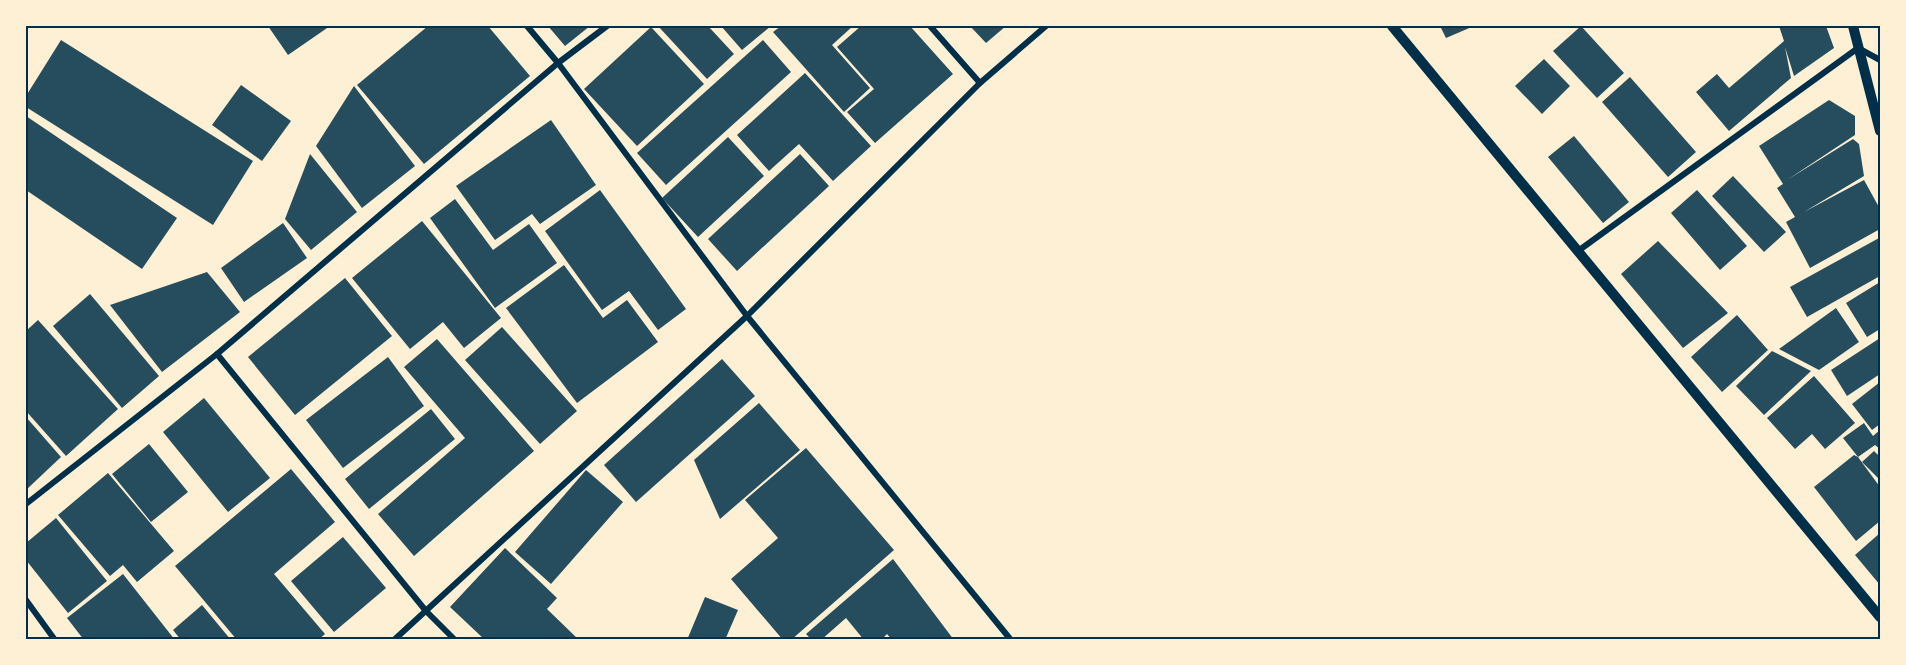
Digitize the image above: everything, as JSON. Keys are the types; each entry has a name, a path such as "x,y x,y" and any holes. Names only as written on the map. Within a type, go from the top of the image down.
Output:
{"street":[{"path":"527,26 558,63 747,316 1011,639"},
{"path":"26,504 217,354 558,63 607,26"},
{"path":"930,26 980,83"},
{"path":"394,639 747,316 980,83 1046,26"},
{"path":"1392,26 1881,617"},
{"path":"1853,26 1881,131"},
{"path":"1578,251 1858,48"},
{"path":"1858,48 1881,60"},
{"path":"217,354 426,611 455,639"},
{"path":"26,600 54,639"}],"building":[{"path":"268,26 330,26 288,55"},
{"path":"428,26 488,26 530,76 424,164 357,85"},
{"path":"548,26 590,26 565,46"},
{"path":"658,26 708,26 734,54 707,79"},
{"path":"721,26 771,26 742,50"},
{"path":"781,26 853,26 832,45 870,88 844,112 773,32"},
{"path":"861,26 910,26 953,74 875,143 847,112 874,89 837,47"},
{"path":"970,26 1006,26 986,43"},
{"path":"1440,26 1474,26 1446,38"},
{"path":"1581,26 1624,73 1597,98 1553,51"},
{"path":"1779,26 1826,26 1834,48 1794,76 1785,47 1791,78 1729,131 1696,92 1717,74 1729,88 1784,41"},
{"path":"651,27 704,84 637,146 584,89"},
{"path":"61,40 253,161 213,225 26,107 26,96"},
{"path":"763,40 791,72 666,185 637,153"},
{"path":"1544,59 1570,86 1542,114 1515,86"},
{"path":"805,73 871,146 833,181 799,144 769,171 737,135"},
{"path":"1630,77 1696,152 1668,177 1602,102"},
{"path":"241,85 291,121 262,161 212,125"},
{"path":"354,86 415,166 362,208 316,146"},
{"path":"1829,100 1855,116 1855,135 1787,180 1853,139 1859,144 1864,176 1804,212 1864,180 1880,209 1880,229 1810,268 1786,222 1795,217 1777,188 1783,184 1759,146"},
{"path":"26,116 177,218 142,269 26,190"},
{"path":"551,120 596,185 540,224 532,214 495,240 456,186"},
{"path":"1574,136 1629,202 1603,223 1548,157"},
{"path":"728,137 764,176 698,237 662,198"},
{"path":"310,154 357,212 311,250 285,219"},
{"path":"800,154 829,186 737,271 708,239"},
{"path":"1733,176 1786,232 1764,252 1712,196"},
{"path":"600,190 686,309 658,330 629,291 602,310 545,231"},
{"path":"1697,190 1747,246 1720,270 1671,213"},
{"path":"455,199 493,250 529,224 557,263 495,308 430,218"},
{"path":"422,221 501,318 464,348 443,322 410,349 352,278"},
{"path":"283,223 307,258 244,302 221,268"},
{"path":"1879,238 1880,276 1807,317 1790,287"},
{"path":"1658,241 1728,313 1683,348 1621,274"},
{"path":"564,265 603,318 627,300 658,342 577,403 506,308"},
{"path":"207,272 240,312 162,372 110,305"},
{"path":"345,278 392,336 295,415 248,357"},
{"path":"1880,282 1880,329 1867,337 1846,303"},
{"path":"90,294 159,376 122,408 53,326"},
{"path":"1836,308 1859,342 1819,370 1779,349"},
{"path":"1737,315 1768,350 1722,392 1691,357"},
{"path":"38,320 118,409 66,456 26,411 26,331"},
{"path":"502,327 577,411 540,444 465,360"},
{"path":"1880,338 1880,374 1847,396 1831,370"},
{"path":"437,339 534,451 414,556 378,514 465,438 404,367"},
{"path":"1772,351 1811,371 1764,415 1736,386"},
{"path":"388,357 424,406 343,468 306,420"},
{"path":"722,359 755,396 636,502 604,465"},
{"path":"1814,376 1855,423 1825,449 1812,434 1795,449 1767,418"},
{"path":"1880,382 1880,424 1872,430 1852,404"},
{"path":"204,398 270,478 228,512 163,432"},
{"path":"759,403 800,450 720,519 694,460"},
{"path":"431,409 455,439 369,509 345,479"},
{"path":"26,417 61,457 26,490"},
{"path":"1864,423 1873,436 1880,430 1880,449 1875,445 1858,457 1843,438"},
{"path":"149,444 188,492 151,522 112,474"},
{"path":"806,448 894,550 791,640 783,640 731,579 778,538 745,500"},
{"path":"1874,451 1880,457 1880,480 1862,462"},
{"path":"1854,455 1858,457 1880,487 1880,521 1856,541 1814,487"},
{"path":"291,469 335,522 274,574 325,634 318,640 237,640 175,566"},
{"path":"586,470 623,502 551,584 515,552"},
{"path":"108,473 174,551 137,582 123,565 110,576 58,515"},
{"path":"56,518 107,581 68,613 26,560 26,543"},
{"path":"1880,533 1880,585 1855,555"},
{"path":"343,537 386,588 334,632 291,581"},
{"path":"505,548 557,598 547,609 579,640 485,640 450,607"},
{"path":"893,559 954,640 892,640 887,634 881,640 864,640 846,618 821,640 812,640 806,634"},
{"path":"123,574 175,640 84,640 67,618"},
{"path":"705,597 738,610 725,640 687,640"},
{"path":"202,605 231,640 181,640 173,630"}]}
